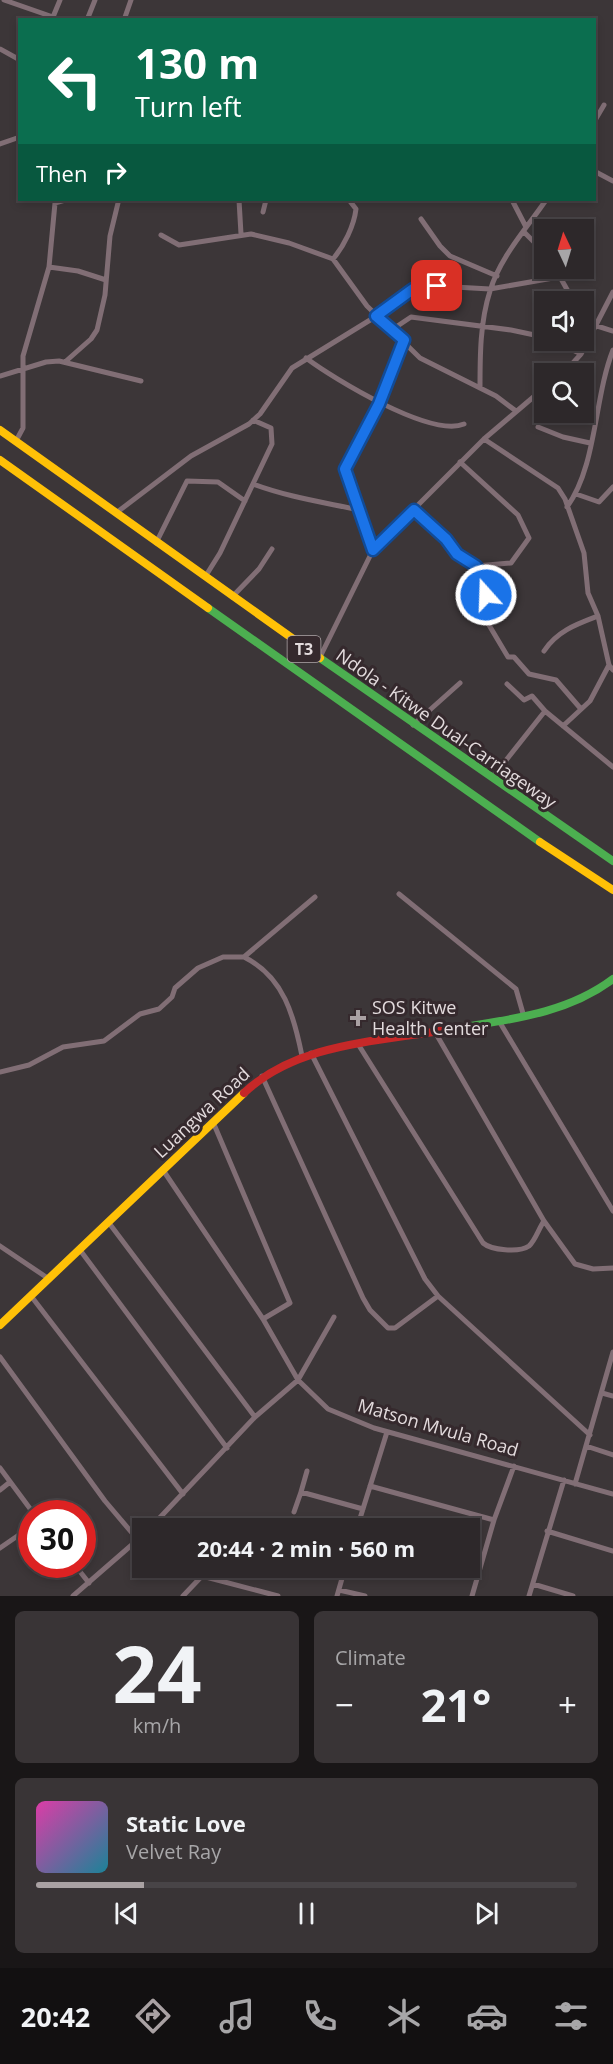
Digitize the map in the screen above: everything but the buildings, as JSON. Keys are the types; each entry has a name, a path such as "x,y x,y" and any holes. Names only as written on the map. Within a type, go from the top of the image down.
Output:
{"main road":[{"name":"Ndola - Kitwe Dual-Carriageway","path":"0,430 491,780 613,861"},
{"name":"T3","path":"0,460 453,782 613,890"},
{"name":"Luangwa Road","path":"0,1325 262,1076 311,1053 548,1012 597,991 613,979"}],"street":[{"path":"8,0 51,18"},
{"path":"53,18 60,0"},
{"path":"88,18 95,0"},
{"path":"125,18 131,0"},
{"path":"0,49 18,59"},
{"path":"596,119 604,105"},
{"path":"0,144 18,138"},
{"path":"596,172 613,181"},
{"path":"16,441 23,430 23,356 49,267 55,203 62,201"},
{"path":"239,201 241,234"},
{"path":"263,212 266,201"},
{"path":"333,259 340,251 354,219 356,209 350,201"},
{"path":"512,201 525,230 534,240"},
{"path":"480,388 483,327 490,289 506,257 545,201"},
{"path":"65,362 97,330 106,280 111,230 118,203"},
{"path":"422,219 440,246 450,256 497,276"},
{"path":"161,235 179,245 204,243 241,234 289,243 333,259 376,316 393,328 425,361 496,396 516,411"},
{"path":"49,267 78,271 106,280"},
{"path":"115,514 191,456 236,433 253,420 286,375 306,358 376,316 410,291 420,286 490,289 548,279"},
{"path":"613,292 594,325 613,331"},
{"path":"393,328 411,316 534,335"},
{"path":"373,550 345,469 379,404 404,340"},
{"path":"567,507 576,494 613,350"},
{"path":"575,351 581,354"},
{"path":"572,363 582,351"},
{"path":"306,358 379,404 451,427 464,424"},
{"path":"0,376 46,362 65,362 141,381"},
{"path":"319,659 373,550 484,438 534,396"},
{"path":"205,577 220,553 264,464 273,434 268,426 253,420"},
{"path":"538,427 563,437 590,442"},
{"path":"484,438 558,488 584,553 588,593 598,616 611,668 590,701 563,726"},
{"path":"460,462 513,510 529,538 511,563 476,566"},
{"path":"156,543 187,481 218,482 245,501"},
{"path":"253,484 285,496 306,498 359,510"},
{"path":"576,494 599,502 613,487"},
{"path":"414,510 446,539 457,554 476,566 481,573 486,595 483,615 508,657 514,657 530,674 556,680 581,709"},
{"path":"232,597 259,569 272,549"},
{"path":"544,651 551,640 570,627 598,616"},
{"path":"413,725 460,683"},
{"path":"507,684 524,700 532,696 545,711 613,767"},
{"path":"491,780 545,711"},
{"path":"399,894 516,989 524,1017"},
{"path":"244,957 315,897"},
{"path":"0,1072 29,1065 63,1047 104,1041 140,1014 159,1010 172,997 175,988 198,968 223,957 244,957 265,971 284,994 296,1027 302,1056"},
{"path":"499,1021 613,1211"},
{"path":"435,1032 544,1221 575,1264 593,1269 613,1268"},
{"path":"358,1044 483,1243 488,1247 518,1249 529,1246 544,1221"},
{"path":"311,1053 425,1279 438,1296 590,1435"},
{"path":"262,1076 370,1310 388,1328 394,1328 438,1296"},
{"path":"213,1122 290,1303 263,1319"},
{"name":"Matson Mvula Road","path":"164,1170 263,1319 298,1380 328,1409 387,1432 613,1494"},
{"path":"109,1223 255,1417"},
{"path":"0,1246 49,1279"},
{"path":"80,1250 227,1448"},
{"path":"31,1296 183,1494"},
{"path":"160,1518 255,1417 298,1380 334,1317"},
{"path":"575,1484 613,1352"},
{"path":"0,1357 105,1501 132,1530"},
{"path":"602,1393 613,1396"},
{"path":"360,1518 387,1432"},
{"path":"586,1446 613,1455"},
{"path":"480,1567 514,1466"},
{"path":"0,1468 24,1500"},
{"path":"294,1512 307,1472"},
{"path":"530,1596 547,1531 564,1480"},
{"path":"0,1490 10,1482"},
{"path":"370,1486 494,1520"},
{"path":"301,1492 363,1509"},
{"path":"547,1531 613,1551"},
{"path":"0,1548 18,1536"},
{"path":"73,1596 132,1545"},
{"path":"183,1596 202,1576 278,1596"},
{"path":"85,1578 89,1583"},
{"path":"342,1578 338,1593 365,1596"},
{"path":"472,1596 477,1578"},
{"path":"533,1584 573,1596"}],"traffic: fast":[{"path":"208,608 540,842"},
{"path":"320,658 613,861"},
{"path":"445,1030 554,1009 594,991 613,979"}],"traffic: slow":[{"path":"0,430 320,658"},
{"path":"0,460 208,608"},
{"path":"540,842 613,890"},
{"path":"0,1325 244,1093"}],"traffic: jam":[{"path":"244,1093 265,1076 313,1054 365,1042 445,1030"}],"place":[{"name":"SOS Kitwe Health Center","path":"358,1018"}],"route":[{"path":"437,286 420,286 413,289 376,316 393,328 404,340 379,404 345,469 373,550 414,510 446,539 457,554 476,566 481,573 486,595"}]}
